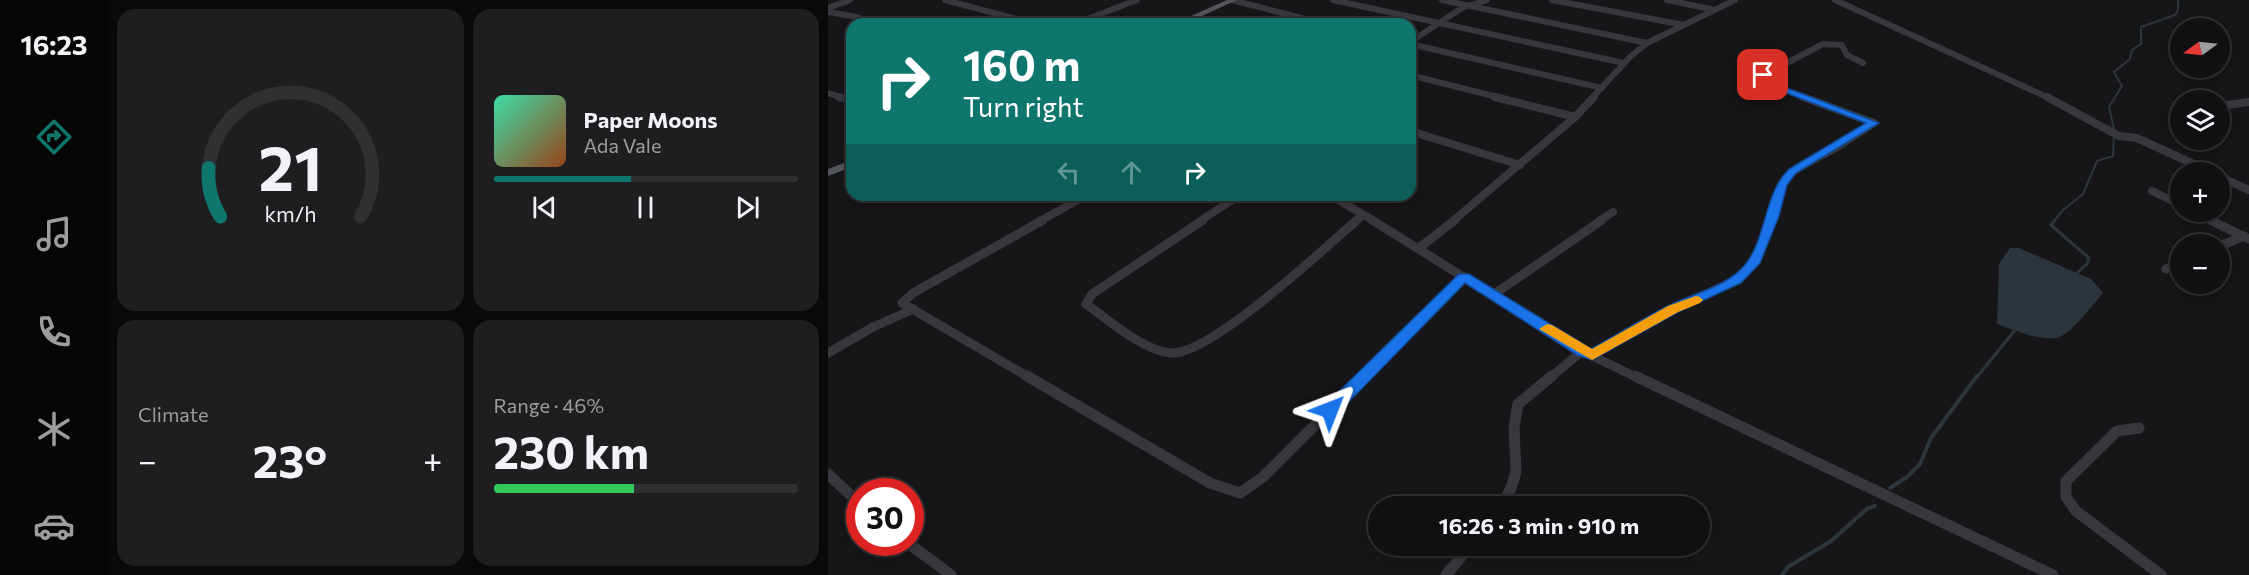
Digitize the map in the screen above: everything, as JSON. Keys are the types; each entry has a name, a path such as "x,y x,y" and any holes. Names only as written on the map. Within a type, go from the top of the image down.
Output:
{"main road":[{"path":"1192,18 1233,0"},
{"path":"828,173 846,166"}],"street":[{"path":"828,10 850,0"},
{"path":"945,0 1012,18"},
{"path":"1090,18 1137,0"},
{"path":"1233,0 1302,18"},
{"path":"1333,0 1410,18"},
{"path":"1442,0 1647,43"},
{"path":"1416,39 1462,8 1487,0"},
{"path":"1552,0 1684,25"},
{"path":"1667,0 1715,10"},
{"path":"1419,248 1473,206 1575,117 1624,63 1647,43 1735,0"},
{"path":"1835,0 2040,93 2114,134 2137,138 2189,162"},
{"path":"828,10 859,18"},
{"path":"1416,19 1624,63"},
{"path":"1507,496 1517,468 1512,428 1513,415 1518,404 1587,353 1673,309 1737,280 1754,263 1773,216 1781,184 1792,171 1874,123 1777,87 1762,80 1760,76 1826,43 1842,45 1847,55 1863,63"},
{"path":"1416,44 1602,88"},
{"path":"1416,77 1575,117"},
{"path":"828,93 846,99"},
{"path":"2230,105 2249,102"},
{"path":"1416,133 1520,165"},
{"path":"2230,181 2249,190"},
{"path":"2152,191 2170,200"},
{"path":"1076,201 914,293 902,303 1210,483 1240,493 1263,477 1464,277"},
{"path":"1231,201 1092,294 1086,304 1137,340 1173,354 1189,351 1240,318 1364,215"},
{"path":"1340,201 1587,353 2052,575"},
{"path":"1493,295 1613,212"},
{"path":"2214,222 2246,238"},
{"path":"2230,243 2246,238"},
{"path":"2166,269 2170,267"},
{"path":"828,353 873,327 914,309"},
{"path":"2139,428 2117,431 2066,481 2064,491 2068,503 2076,511 2161,575"},
{"path":"828,474 846,491"},
{"path":"924,555 951,575"},
{"path":"1446,575 1462,556"}],"shaded area":[{"path":"2010,248 2019,248 2091,279 2103,293 2068,332 2056,338 2033,336 1997,324 1999,264"}],"waterway":[{"path":"2054,221 2063,210 2083,194 2097,161 2113,156 2114,129 2109,107 2122,86 2114,72 2130,59 2132,50 2141,44 2141,27 2175,15 2178,10 2178,0"},
{"path":"2055,220 2051,225 2089,258 2087,264 2076,274"},
{"path":"1976,378 2016,329"},
{"path":"1890,488 1907,477 1920,464 1931,438 1977,376"},
{"path":"1782,575 1788,567 1831,541 1868,508 1875,506"}],"slow traffic":[{"path":"1547,329 1592,355 1673,309 1696,300"}],"route":[{"path":"1330,410 1464,277 1592,355 1673,309 1737,280 1754,263 1773,216 1781,184 1792,171 1827,153 1874,123 1766,82 1761,79 1760,76 1763,75"}]}
